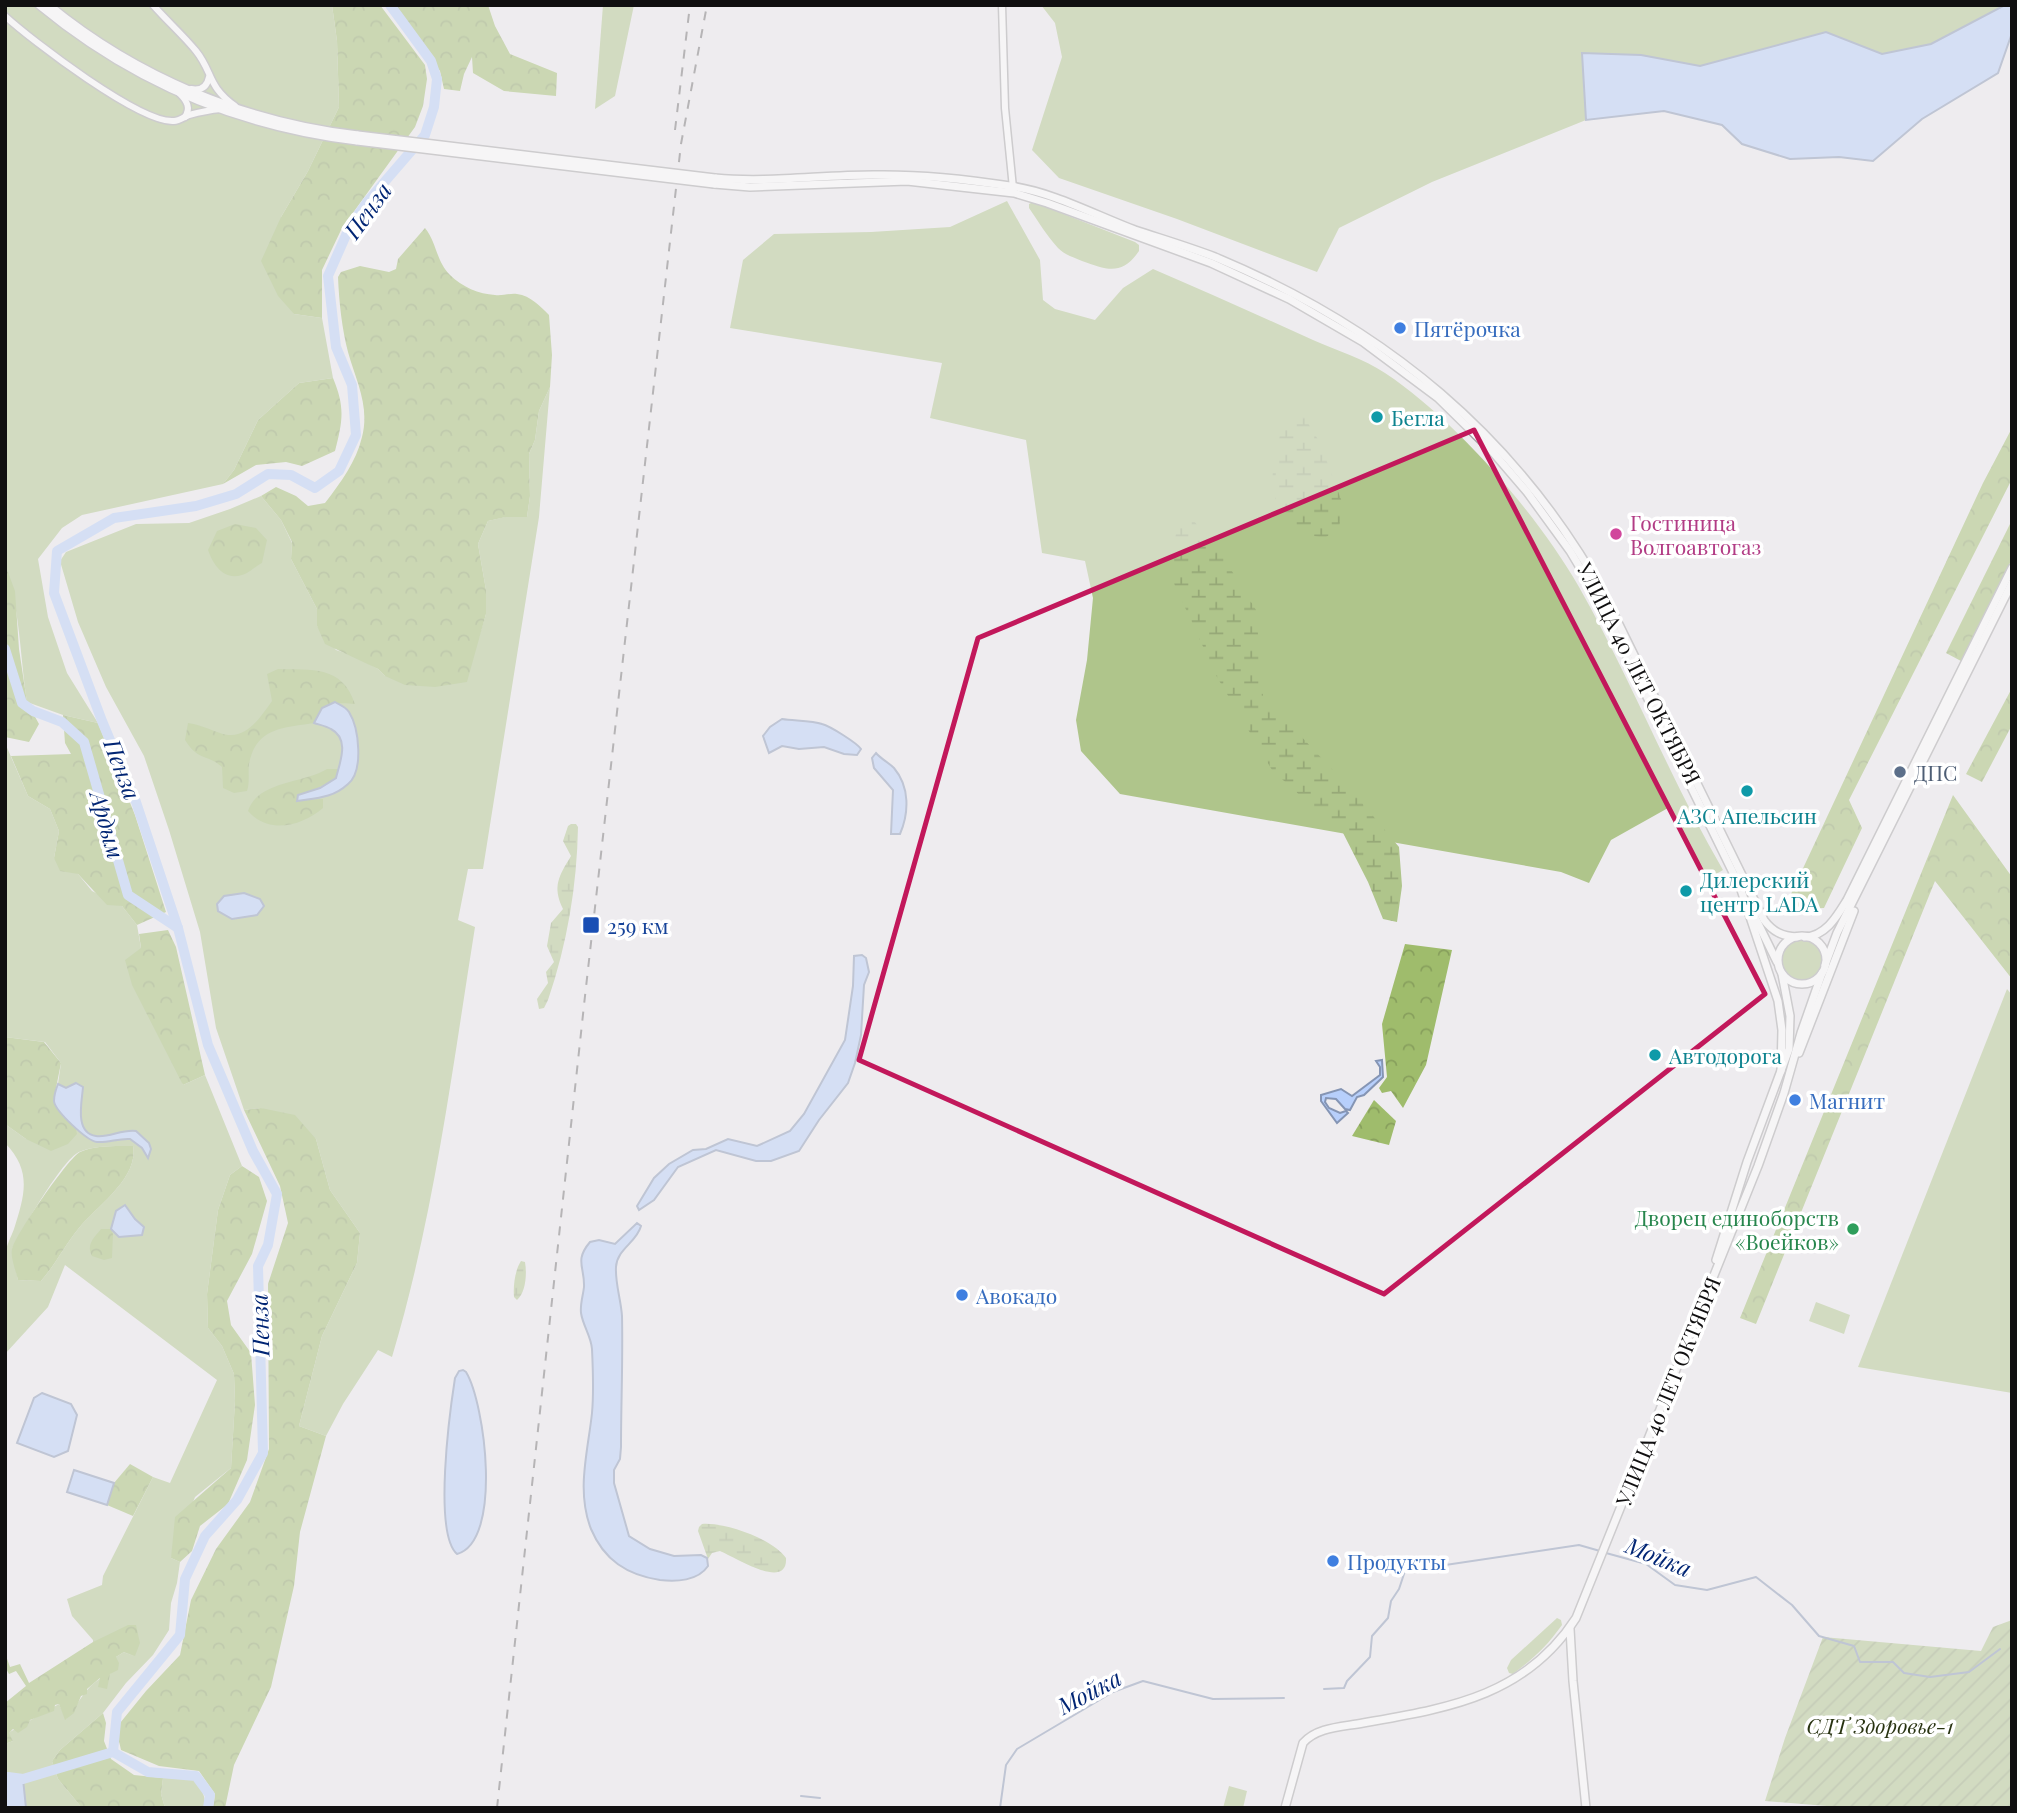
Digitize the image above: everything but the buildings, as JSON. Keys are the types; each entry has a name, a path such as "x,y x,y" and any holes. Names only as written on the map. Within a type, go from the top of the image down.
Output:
{"main road":[{"path":"39,5 113,60 222,109 286,130 750,187 907,181 1013,190 1049,197 1213,257 1328,316"},
{"path":"49,5 117,54 182,91 288,123 358,138"},
{"name":"УЛИЦА 40 ЛЕТ ОКТЯБРЯ","path":"1328,316 1438,398 1516,478 1553,526 1600,601 1780,970 1789,1006 1790,1026 1785,1072"},
{"name":"УЛИЦА 40 ЛЕТ ОКТЯБРЯ","path":"1328,316 1390,352 1442,393 1495,445 1544,503 1606,598 1764,920 1774,931 1817,942 1823,948 1824,969"},
{"path":"1824,969 1813,982 1792,982 1780,970 1780,950 1786,943 1815,935 1828,926 1847,900 2012,568"},
{"name":"УЛИЦА 40 ЛЕТ ОКТЯБРЯ","path":"1570,1628 1599,1565 1758,1166 1785,1072 1838,933 2012,583"},
{"name":"УЛИЦА 40 ЛЕТ ОКТЯБРЯ","path":"1740,887 1780,1010 1785,1072"},
{"name":"УЛИЦА 40 ЛЕТ ОКТЯБРЯ","path":"1712,1277 1721,1238 1747,1162 1785,1072 1826,986 1857,897"},
{"path":"1284,1808 1303,1743 1308,1737 1327,1730 1441,1710 1493,1692 1519,1676 1548,1652 1570,1628"},
{"path":"1570,1628 1587,1808"}],"street":[{"path":"153,5 197,52 209,77 223,97 237,107"},
{"path":"1002,5 1005,108 1013,190"},
{"path":"5,16 76,72 145,113 174,121 201,111 222,109"},
{"path":"185,117 188,108 182,91 203,88 209,77"}],"highlighted area":[{"path":"1474,430 1765,994 1384,1294 859,1060 978,638"}],"green space":[{"path":"5,5 332,5 337,41 339,107 308,171 281,217 294,314 322,318 333,378 299,383 258,420 234,470 223,484 82,515 62,528 38,559 48,617 67,673 98,723 63,715 27,702 17,615 5,564"},
{"path":"332,5 380,5 425,65 427,79 423,106 415,127 342,228 322,270 322,318 294,314 278,296 261,261 339,107 337,41"},
{"path":"395,5 488,5 495,26 510,54 557,73 556,96 504,91 473,73 472,57 460,91 444,89 440,71 397,12"},
{"path":"603,5 634,5 615,96 595,109"},
{"path":"1041,5 2005,5 1931,44 1882,54 1826,32 1700,66 1641,55 1582,53 1586,120 1432,182 1339,228 1317,272 1059,178 1032,150 1062,57 1055,23"},
{"path":"1007,201 1040,260 1043,300 1055,309 1095,320 1123,288 1153,269 1368,363 1412,393 1467,442 1541,529 1579,587 1685,800 1723,870 1706,880 1668,808 1611,840 1589,883 1561,872 1120,794 1081,751 1076,720 1087,660 1093,598 1085,561 1042,553 1026,440 930,418 942,363 730,328 743,260 774,234 950,227"},
{"path":"1033,202 1135,242 1139,245 1139,251 1133,259 1114,269 1099,267 1069,256 1050,239 1029,208 1029,204"},
{"path":"425,228 445,270 460,283 489,294 522,295 535,302 549,315 552,355 550,387 539,411 535,440 529,454 530,496 527,517 506,517 488,521 478,544 486,590 486,614 467,682 435,687 405,685 325,644 317,626 317,609 291,559 292,542 281,520 261,496 276,487 296,496 308,506 325,503 347,472 362,437 364,415 361,394 344,334 338,277 341,272 360,266 389,272 396,269 398,259"},
{"path":"333,378 342,414 335,451 302,466 286,462 256,465 223,484 234,470 258,420 299,383"},
{"path":"550,387 539,517 483,869 468,869 458,920 475,927 431,1197 392,1357 378,1350 326,1436 299,1426 322,1336 357,1263 360,1233 330,1190 316,1139 261,1108 244,1110 216,1028 200,932 169,830 144,756 106,687 78,622 60,561 66,552 136,524 189,523 261,496 281,520 292,543 291,559 317,609 317,626 336,650 354,656 385,676 479,637 486,614 486,590 478,544 488,521 505,517 527,517 530,496 529,454 535,440 539,411"},
{"path":"1300,410 1320,443 1342,502 1339,530 1324,538 1304,534 1286,518 1272,492 1273,467 1281,430"},
{"path":"2012,428 2012,479 1849,800 1862,828 1824,908 1784,909 1983,483"},
{"path":"1190,516 1225,560 1256,610 1263,696 1347,785 1399,847 1402,886 1397,922 1383,919 1341,829 1272,770 1217,677 1171,577 1176,533"},
{"path":"2012,520 2012,559 1961,661 1946,653"},
{"path":"235,524 256,528 267,540 262,563 242,575 229,576 220,570 208,550 217,531"},
{"path":"5,564 15,591 19,649 27,702 39,724 29,742 5,737"},
{"path":"278,669 314,670 334,676 349,691 355,704 330,705 321,711 314,723 282,728 265,736 258,743 249,764 247,791 234,793 223,788 222,767 194,752 185,740 188,723 229,735 244,732 272,701 267,674"},
{"path":"2012,688 2012,725 1982,782 1966,774"},
{"path":"63,715 98,723 135,815 166,912 137,925 122,906 107,905 78,874 60,871 54,858 59,831 50,809 28,796 11,756 71,754 65,743"},
{"path":"5,743 28,796 50,809 59,831 54,858 78,874 92,891 122,906 137,925 141,948 183,1085 205,1075 242,1166 230,1175 218,1210 207,1294 208,1328 222,1346 234,1374 231,1468 195,1497 171,1558 180,1562 171,1603 169,1630 153,1655 126,1683 103,1713 60,1750 52,1761 58,1779 82,1808 26,1808 23,1779 8,1777 5,1780 5,1744 13,1741 8,1733 59,1704 66,1719 90,1687 110,1674 116,1657 124,1652 93,1642 72,1616 67,1599 102,1585 103,1576 153,1477 170,1483 217,1380 65,1265 48,1307 5,1354 5,1255 21,1205 24,1183 19,1163 5,1143 5,1124 26,1139 75,1129 75,1124 94,1140 130,1139 142,1148 148,1157 151,1149 135,1131 100,1136 89,1134 81,1116 83,1087 66,1088 58,1084 61,1063 45,1042 5,1037","holes":["106,1146 133,1146 130,1169 115,1191 79,1228 41,1281 18,1280 12,1249 43,1196 72,1158 79,1152"]},
{"path":"327,769 339,769 336,779 298,800 323,799 323,808 315,814 296,823 275,825 256,818 248,811 253,801 271,788"},
{"path":"1953,795 2012,877 2012,979 1935,881 1756,1324 1740,1318"},
{"path":"571,824 578,827 570,915 548,1000 544,1008 539,1009 537,999 548,983 546,972 554,962 547,946 551,923 563,909 558,894 558,881 571,856 563,841"},
{"path":"168,930 176,947 205,1075 183,1085 132,985 125,960 141,948 139,934"},
{"path":"1802,940 1810,941 1816,946 1821,952 1821,968 1816,974 1810,979 1802,980 1794,979 1788,974 1783,968 1782,960 1783,952 1788,946 1794,941"},
{"path":"1405,944 1452,950 1426,1065 1403,1108 1391,1091 1382,1093 1379,1088 1387,1077 1382,1024"},
{"path":"2007,989 2012,995 2012,1393 1858,1367"},
{"path":"5,1037 44,1042 61,1063 54,1098 58,1109 75,1124 77,1134 68,1144 51,1151 26,1139 5,1124"},
{"path":"1374,1100 1396,1121 1389,1145 1352,1136"},
{"path":"261,1108 295,1115 316,1139 330,1190 360,1233 357,1263 322,1336 299,1426 326,1436 300,1532 294,1586 271,1687 234,1765 225,1808 213,1808 215,1794 199,1771 159,1766 121,1750 116,1728 180,1655 191,1600 216,1549 250,1502 269,1449 268,1284 288,1223 280,1186 244,1110"},
{"path":"133,1146 130,1169 123,1180 79,1228 41,1281 18,1280 12,1256 15,1241 65,1167 80,1152 92,1148"},
{"path":"242,1166 259,1177 267,1201 252,1254 227,1301 231,1325 251,1353 255,1405 247,1460 228,1504 200,1526 192,1551 180,1562 171,1558 175,1517 231,1468 234,1374 222,1346 208,1328 207,1294 218,1210 230,1175"},
{"path":"101,1229 111,1229 113,1234 112,1258 104,1260 92,1256 90,1248"},
{"path":"521,1261 525,1262 526,1277 524,1288 517,1300 514,1297 514,1283"},
{"path":"1816,1302 1850,1315 1844,1334 1809,1321"},
{"path":"130,1464 153,1477 133,1516 107,1505 114,1483"},
{"path":"702,1524 723,1526 760,1538 786,1558 784,1568 778,1572 769,1572 720,1551 712,1553 708,1559 698,1531"},
{"path":"1557,1618 1562,1625 1551,1639 1513,1674 1509,1673 1507,1668 1511,1660"},
{"name":"СДТ Здоровье-1","path":"2012,1620 2012,1808 1851,1808 1765,1801 1785,1738 1823,1637 1981,1651 1993,1627"},
{"path":"128,1625 136,1625 140,1643 135,1656 124,1652 116,1657 118,1670 110,1674 107,1689 98,1687 100,1678 87,1689 87,1694 81,1696 74,1713 65,1720 59,1704 55,1705 54,1711 30,1720 27,1727 18,1733 13,1729 9,1733 13,1741 5,1744 5,1703 26,1686 16,1671 9,1674 5,1667 5,1653 10,1667 20,1664 29,1683 93,1642"},
{"path":"103,1713 106,1723 104,1741 111,1759 134,1775 163,1778 161,1794 165,1808 82,1808 58,1779 52,1761 60,1750"},
{"path":"163,1778 194,1780 204,1796 204,1808 165,1808 161,1794"},
{"path":"1229,1786 1247,1791 1243,1808 1223,1808"}],"water":[{"path":"2005,5 2012,5 2012,33 1998,73 1922,119 1873,161 1839,157 1790,159 1742,144 1722,125 1664,111 1586,120 1582,53 1641,55 1700,66 1826,32 1882,54 1931,44"},
{"path":"335,702 349,712 355,728 358,760 353,778 337,792 297,801 298,795 320,788 336,778 342,751 340,739 331,729 314,723 322,708"},
{"path":"782,719 826,725 861,749 857,755 824,747 799,749 782,746 769,753 763,736"},
{"path":"876,753 894,768 903,783 906,809 900,834 891,834 893,790 874,768 872,758"},
{"path":"244,893 260,899 264,906 257,915 232,919 218,911 217,904 224,896"},
{"path":"862,955 866,958 869,972 864,985 861,1035 855,1063 848,1083 799,1151 771,1161 756,1161 716,1150 678,1167 654,1200 639,1210 637,1206 654,1178 669,1164 693,1150 706,1149 728,1139 757,1146 790,1131 804,1114 845,1040 853,986 854,956"},
{"path":"1382,1060 1383,1077 1364,1095 1357,1097 1350,1110 1345,1109 1336,1099 1326,1098 1325,1102 1329,1108 1348,1113 1337,1123 1321,1101 1321,1095 1341,1089 1352,1096 1380,1075 1380,1067 1376,1061"},
{"path":"76,1083 83,1087 81,1116 89,1134 101,1136 136,1131 149,1143 151,1149 148,1158 142,1148 130,1139 97,1142 86,1137 65,1118 54,1101 56,1090 58,1084 66,1088"},
{"path":"125,1205 144,1227 142,1235 119,1237 111,1229 116,1211"},
{"path":"637,1223 641,1226 639,1232 620,1255 616,1267 622,1316 622,1365 621,1447 620,1459 614,1470 614,1483 629,1536 650,1549 674,1556 701,1555 707,1558 708,1566 704,1571 693,1578 680,1580 648,1578 618,1564 596,1540 584,1500 584,1471 592,1413 593,1381 591,1344 581,1313 584,1280 581,1259 590,1242 599,1240 615,1244"},
{"path":"463,1370 473,1388 479,1412 486,1470 485,1499 480,1524 471,1544 457,1554 450,1542 446,1522 445,1470 455,1378 459,1371"},
{"path":"42,1393 71,1404 77,1415 68,1451 54,1457 17,1443 34,1398"},
{"path":"74,1470 114,1483 107,1505 67,1492"},
{"path":"8,1777 23,1779 26,1808 5,1808 5,1780"}],"waterway":[{"name":"Пенза","path":"113,1752 117,1712 180,1635 185,1579 205,1536 237,1500 263,1453 258,1266 268,1245 277,1194 253,1151 208,1045 178,928 136,802 54,593 57,551 114,518 196,506 236,494 268,474 291,475 315,488 339,471 356,435 352,385 336,347 328,276 350,226 425,135 434,107 437,79 431,61 390,5"},
{"name":"Ардым","path":"5,649 22,703 33,711 62,722 84,742 128,895 178,928"},
{"name":"Мойка","path":"1324,1689 1344,1688 1347,1681 1370,1657 1372,1636 1388,1618 1391,1601 1399,1589 1405,1571 1579,1545 1600,1551"},
{"name":"Мойка","path":"1606,1553 1646,1564 1675,1585 1707,1590 1756,1577 1792,1605 1819,1636 1854,1646 1860,1662 1893,1662 1904,1673 1930,1677 1969,1672 2000,1649"},
{"name":"Мойка","path":"1000,1808 1006,1765 1017,1749 1113,1692 1143,1681 1213,1699 1284,1698"},
{"path":"5,1780 8,1777 23,1779 113,1752 148,1772 196,1776 210,1795 208,1808"},
{"path":"801,1796 820,1798"}],"railway":[{"path":"675,130 690,5"},
{"path":"497,1808 681,144 707,5"}],"place":[{"name":"Пятёрочка","path":"1400,328"},
{"name":"Бегла","path":"1377,417"},
{"name":"Гостиница Волгоавтогаз","path":"1616,534"},
{"name":"ДПС","path":"1900,772"},
{"name":"АЗС Апельсин","path":"1747,791"},
{"name":"Дилерский центр LADA","path":"1686,891"},
{"name":"259 км","path":"591,925"},
{"name":"Автодорога","path":"1655,1055"},
{"name":"Магнит","path":"1795,1100"},
{"name":"Дворец единоборств «Воейков»","path":"1853,1229"},
{"name":"Авокадо","path":"962,1295"},
{"name":"Продукты","path":"1333,1561"}]}
